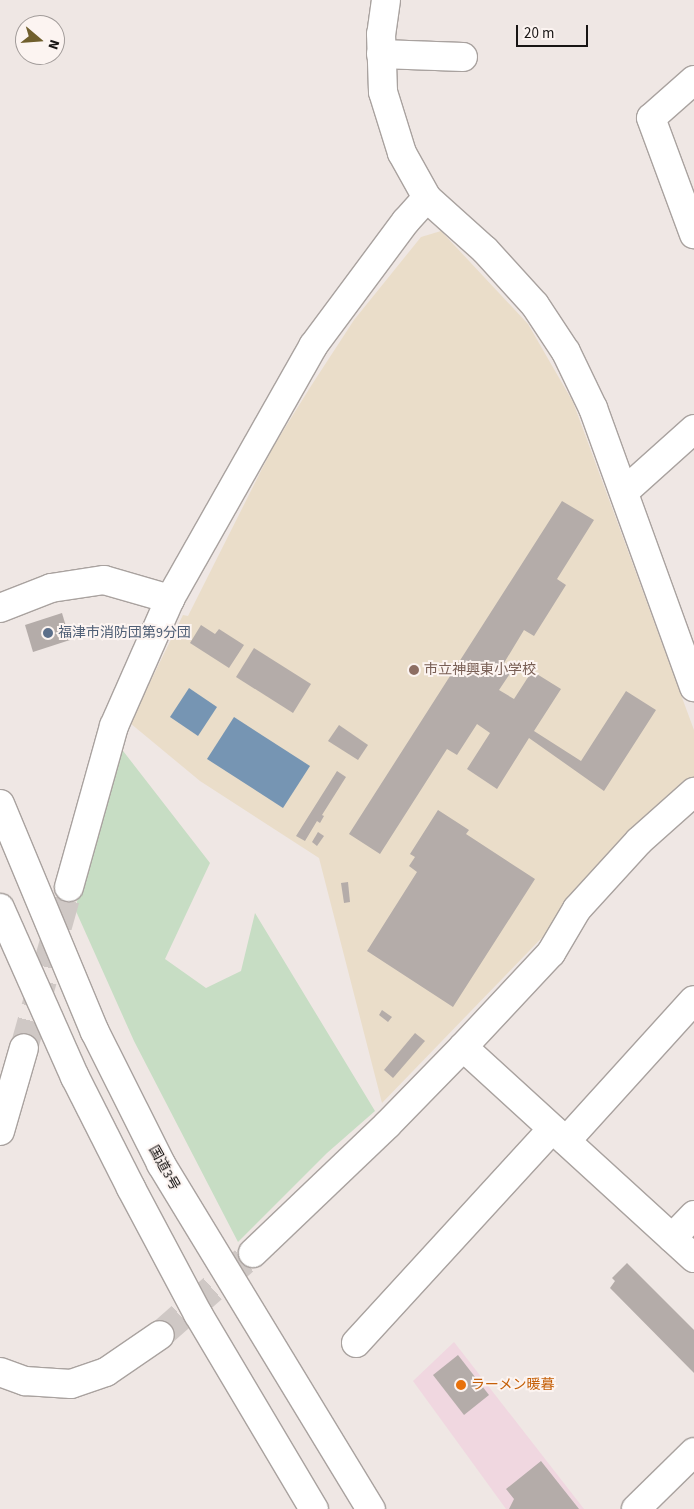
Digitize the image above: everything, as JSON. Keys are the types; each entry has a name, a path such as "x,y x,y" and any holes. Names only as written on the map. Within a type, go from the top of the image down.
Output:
{"main road":[{"path":"386,0 381,54 383,92 399,144 426,198 485,250 535,305 566,352 593,408 625,491 694,686"},
{"path":"381,54 463,56"},
{"path":"694,80 651,118 694,234"},
{"path":"69,887 114,726 170,598 312,346 406,221 426,198"},
{"path":"625,491 694,429"},
{"path":"0,608 51,588 104,580 170,598"},
{"path":"253,1253 387,1126 463,1047 550,952 577,909 639,842 694,792"},
{"name":"国道3号","path":"0,804 95,1032 161,1164 372,1509"},
{"path":"0,908 75,1077 131,1188 198,1314 314,1509"},
{"path":"356,1344 559,1135 694,1000"},
{"path":"463,1047 694,1258"},
{"path":"0,1131 24,1048"},
{"path":"672,1238 694,1215"},
{"path":"0,1372 25,1381 71,1384 106,1372 160,1335"},
{"path":"643,1507 694,1452"}],"shaded area":[{"name":"市立神興東小学校","path":"441,231 528,324 573,402 694,730 694,777 654,813 559,920 382,1103 319,858 200,781 130,723 183,615 188,616 273,447 311,386 354,320 421,237"},
{"path":"454,1342 584,1509 506,1509 413,1381"}],"green space":[{"path":"120,747 210,863 165,959 206,988 241,971 255,913 375,1111 327,1153 238,1242 134,1041 75,909"}],"water":[{"path":"189,688 217,707 198,736 170,717"},
{"path":"234,717 310,766 283,808 207,759"}],"building":[{"path":"562,501 594,520 557,579 566,585 534,636 524,630 504,663 513,669 499,690 514,699 532,671 561,689 534,731 581,761 626,691 656,710 604,791 529,738 497,789 467,769 490,733 477,724 457,755 447,749 380,854 349,834"},
{"name":"福津市消防団第9分団","path":"62,613 70,640 33,652 25,625"},
{"path":"201,625 215,634 219,629 244,645 229,668 190,643"},
{"path":"254,648 311,684 293,713 236,677"},
{"path":"339,725 368,745 358,760 328,741"},
{"path":"337,771 346,777 322,815 324,816 320,823 317,821 305,841 296,836"},
{"path":"438,810 469,830 466,834 535,879 453,1007 367,951 417,872 409,866 415,857 410,854"},
{"path":"318,832 324,836 317,846 312,842"},
{"path":"348,882 350,902 344,903 341,883"},
{"path":"382,1010 392,1017 388,1022 379,1015"},
{"path":"415,1033 425,1041 393,1078 384,1070"},
{"path":"627,1263 694,1330 694,1373 610,1288 615,1281 612,1278"},
{"name":"ラーメン暖暮","path":"458,1355 489,1395 464,1415 433,1375"},
{"path":"541,1461 579,1509 509,1509 514,1499 506,1489"}],"tunnel":[{"path":"24,1048 69,887"},
{"path":"160,1335 253,1253"}],"place":[{"name":"福津市消防団第9分団","path":"48,633"},
{"name":"市立神興東小学校","path":"414,670"},
{"name":"ラーメン暖暮","path":"461,1385"}]}
